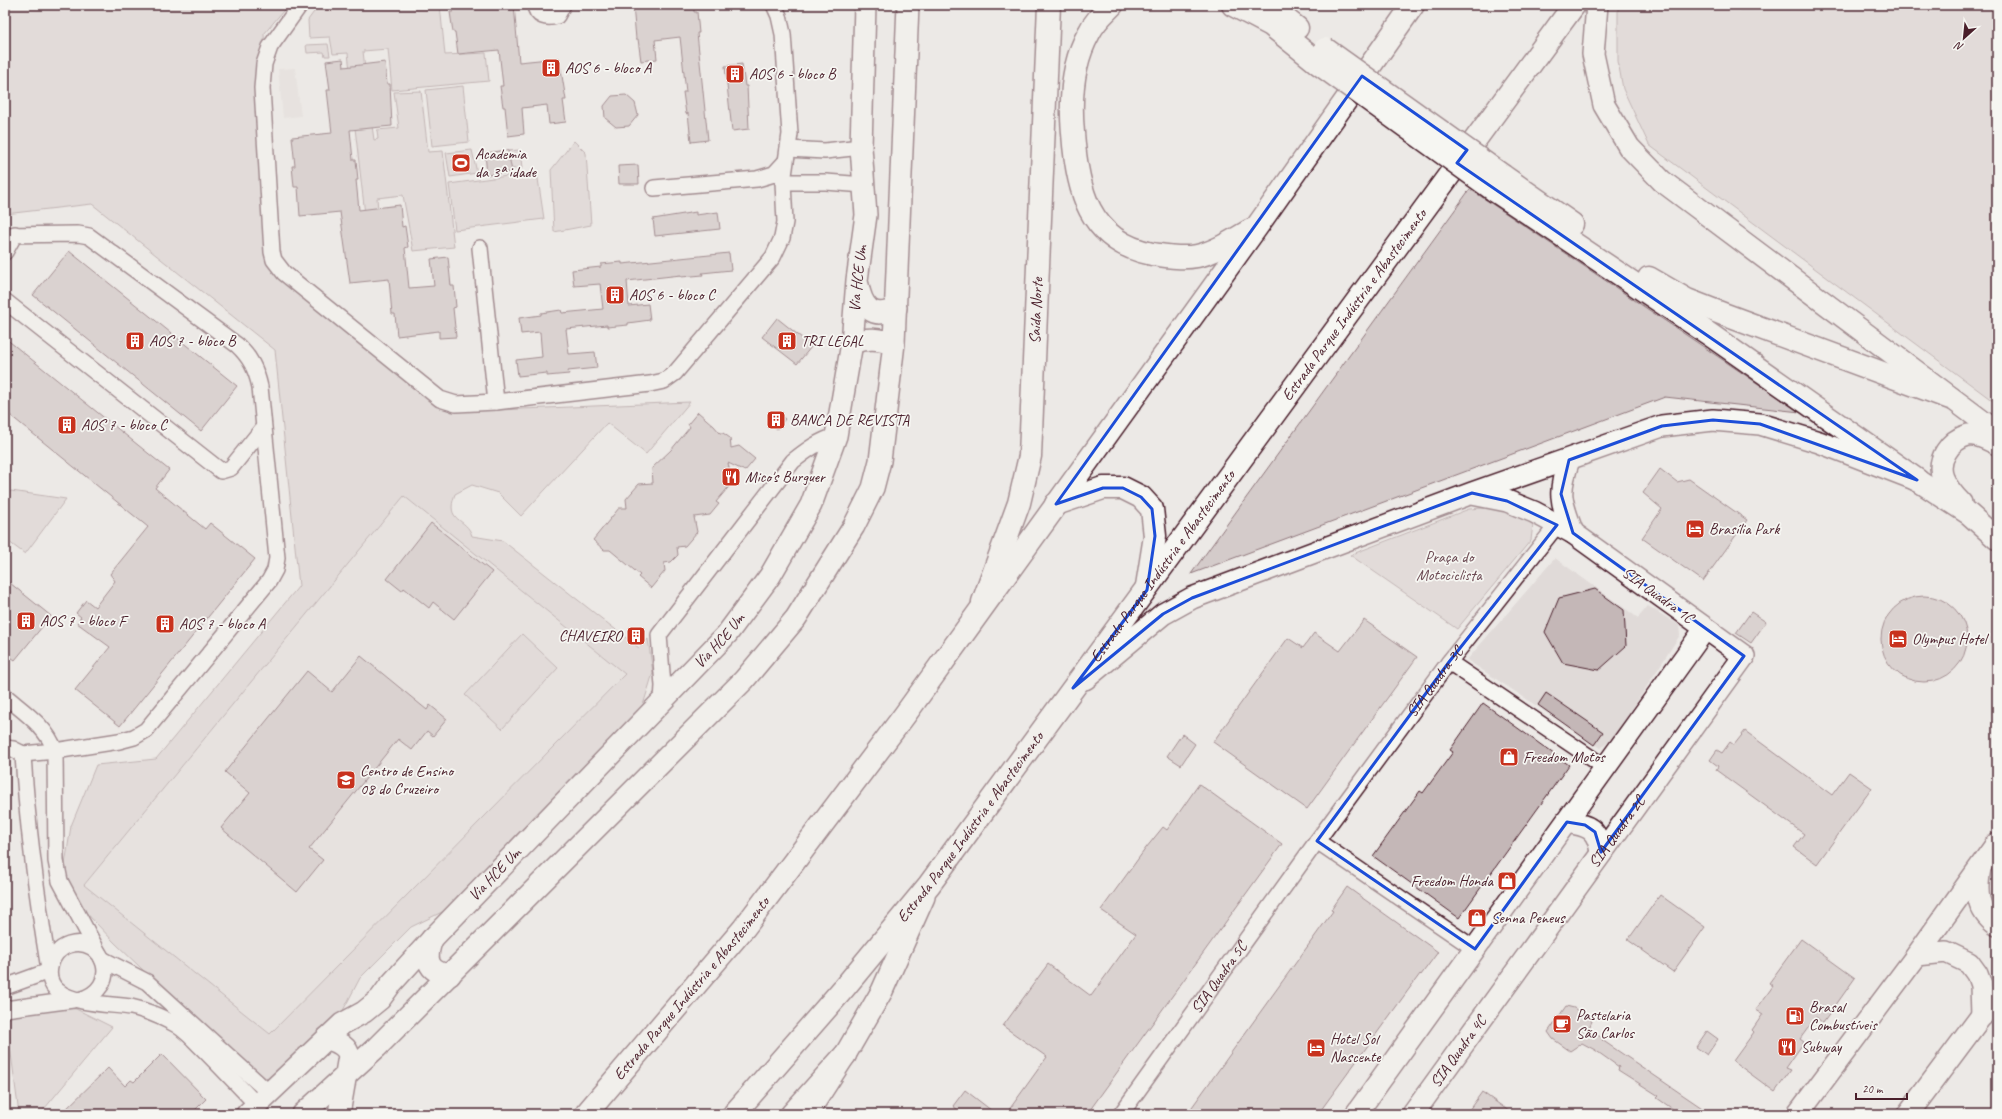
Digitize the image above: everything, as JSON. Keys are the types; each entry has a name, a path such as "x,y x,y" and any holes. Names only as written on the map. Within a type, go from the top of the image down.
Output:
{"main road":[{"name":"Via HCE Um","path":"257,1103 342,1024 364,1012 380,999 391,984 432,939 726,634 770,576 811,505 836,436 852,343 857,280 866,215 861,147 865,5"},
{"path":"303,1114 377,1047 744,680 796,618 854,526 873,488 880,461 894,343 908,5"},
{"name":"Saída Norte","path":"980,609 1019,503 1030,456 1049,5"},
{"path":"1112,5 1099,18 1086,39 1076,70 1071,107 1078,180 1090,210 1098,223 1116,238 1143,252 1163,256 1196,256 1211,252 1256,228"},
{"path":"1233,5 1270,15"},
{"path":"1248,5 1270,15 1321,56 1709,334 1917,480 1969,514 1997,539"},
{"name":"Estrada Parque Indústria e Abastecimento","path":"586,1114 744,928 904,716 1256,228 1413,5"},
{"name":"Estrada Parque Indústria e Abastecimento","path":"734,1114 844,988 929,885 1073,688 1147,590 1574,5"},
{"path":"1597,5 1593,54 1604,105 1629,147 1662,180 1997,432"},
{"path":"1498,183 1687,300 1950,398"},
{"path":"857,280 861,300 868,309 877,312 888,312 896,308"},
{"path":"852,343 863,339 873,339 894,343"},
{"path":"1073,688 1163,614 1192,598 1472,493 1662,426 1713,420 1760,424 1819,442 1917,480"},
{"path":"1969,514 1951,491 1943,477 1942,465 1945,452 1954,442 1969,435 1985,438 1997,444"},
{"path":"1565,529 1561,494 1562,480 1569,460"},
{"path":"1056,504 1103,488 1123,488 1141,497 1152,509 1155,536 1147,590"},
{"name":"SIA Quadra 1C","path":"1472,493 1507,501 1534,512 1565,529 1744,656"},
{"path":"1356,1114 1705,629"},
{"name":"SIA Quadra 2C","path":"1490,1009 1601,852 1744,656"},
{"path":"1567,822 1585,825 1595,832 1599,840 1601,852"},
{"path":"1803,1109 1917,955 1997,843"},
{"path":"1980,867 1977,891 1979,901 1982,911 1989,919 1997,924"},
{"path":"807,1114 845,1055 882,990 929,885"},
{"path":"432,939 428,952 428,960 437,971 450,975"},
{"path":"1917,955 1946,952 1969,963 1977,974 1981,985 1982,1016"},
{"path":"1908,1114 1997,995"},
{"name":"SIA Quadra 4C","path":"1413,1114 1490,1009"},
{"path":"327,1038 340,1044 348,1050 349,1056 339,1114"},
{"path":"792,1114 845,1055"}],"street":[{"path":"300,5 270,46 264,64 262,88 272,252 274,260 284,273 440,399 456,404 496,402 650,384 664,381 675,373 773,257 782,238 785,222 783,182 790,134 782,34 779,16 774,5"},
{"path":"535,5 535,10 542,17 549,18 557,16 563,5"},
{"path":"654,188 757,179 774,174 787,156 861,147"},
{"path":"783,182 826,182 864,185"},
{"path":"5,252 10,235 78,234 89,236 237,345 248,355 257,371 260,387 277,558 275,570 269,581 146,730 134,737 119,741 55,751 23,754 5,748"},
{"path":"480,248 496,402"},
{"path":"5,301 221,471 231,468 263,428"},
{"path":"662,701 663,686 660,635 793,461 809,448 825,439 836,436"},
{"name":"SIA Quadra 3C","path":"1317,841 1449,662 1565,529"},
{"path":"1449,662 1606,768"},
{"path":"5,696 43,729 51,739 55,751 56,861 60,882 100,955 105,976 102,985 96,992 88,997 77,1000 5,1009"},
{"path":"23,754 26,799 37,900 51,981 56,990 64,996 77,1000 133,1008 174,1023 188,1034 257,1103"},
{"path":"30,825 55,825"},
{"path":"1317,841 1475,948"},
{"name":"SIA Quadra 5C","path":"1121,1114 1317,841"},
{"path":"5,987 49,970 55,955 68,945 84,944 146,982 257,1103"}],"highlighted area":[{"path":"1362,76 1467,150 1457,163 1917,480 1760,424 1713,420 1662,426 1569,460 1561,494 1573,533 1744,656 1601,852 1595,832 1585,825 1567,822 1475,949 1317,841 1449,662 1557,525 1507,501 1472,493 1192,598 1163,614 1073,688 1147,590 1155,536 1152,509 1141,497 1123,488 1103,488 1056,504"}],"shaded area":[{"path":"295,68 301,116 283,118 278,69"},
{"name":"Centro de Ensino 08 do Cruzeiro","path":"404,496 625,674 270,1034 84,885"},
{"path":"1555,558 1638,618 1648,606 1679,625 1680,635 1614,737 1601,748 1467,660"}],"green space":[{"path":"5,5 288,5 264,34 274,257 451,412 690,402 646,454 607,423 521,516 498,493 472,485 455,494 452,503 454,515 466,526 472,536 503,541 639,648 648,639 653,673 643,705 442,912 411,927 360,978 337,1022 261,1084 114,942 77,903 64,871 71,826 96,765 156,759 299,586 275,350 92,204 5,214","holes":["404,496 625,674 270,1034 84,885"]},
{"path":"319,5 440,5 445,55 486,53 489,81 392,90 388,49 363,51 365,69 350,71 348,53 333,54 330,37 309,38 308,20"},
{"path":"1618,5 1725,5 1740,10 1815,9 1824,5 1997,5 1997,404 1649,145 1623,89 1618,61"},
{"path":"328,44 330,56 325,56 324,52 307,53 306,45"},
{"path":"463,86 469,142 432,146 426,90"},
{"path":"421,91 428,152 443,151 454,247 413,251 403,195 377,198 379,222 366,223 355,128 370,111 374,140 378,139 377,130 399,128 394,92"},
{"path":"574,141 586,153 591,225 554,232 551,170"},
{"name":"Academia da 3ª idade","path":"472,150 477,173 450,177 446,153"},
{"path":"520,150 522,168 494,170 493,152"},
{"path":"537,172 544,219 455,230 449,184"},
{"path":"1470,189 1800,412 1665,397 1191,574"},
{"path":"11,491 66,499 25,554 5,539 5,498"},
{"name":"Praça do Motociclista","path":"1509,506 1533,524 1531,540 1457,629 1350,555 1469,509"},
{"path":"522,634 558,668 502,729 465,695"},
{"path":"39,1004 76,1009 112,1027 40,1114 19,1114 5,1008"}],"building":[{"name":"AOS 6 - bloco A","path":"452,5 469,5 470,7 514,5 519,62 559,58 566,100 563,100 566,122 549,124 547,105 522,108 524,134 508,136 505,107 503,107 500,86 503,86 499,50 458,54 450,12 453,12"},
{"name":"AOS 6 - bloco B","path":"633,5 694,5 694,12 697,12 699,33 697,33 708,140 691,142 688,113 686,114 683,92 686,92 680,37 655,40 657,59 641,61 638,39 636,39"},
{"path":"343,59 344,67 385,62 387,84 390,84 392,126 350,130 353,160 356,160 359,210 400,205 402,227 405,226 408,247 405,248 409,288 434,286 431,259 448,257 451,286 454,286 456,307 453,308 456,337 439,338 439,331 397,336 395,314 392,314 389,279 350,283 340,212 300,216 298,187 294,187 292,166 295,166 292,137 332,133 327,90 330,90 326,61"},
{"path":"742,64 745,86 747,86 749,129 732,131 725,66"},
{"path":"626,95 635,103 638,115 629,126 616,127 605,118 604,106 612,96"},
{"path":"508,150 512,172 487,175 485,153"},
{"path":"638,165 639,184 619,184 618,166"},
{"path":"696,212 696,215 718,212 720,229 655,236 653,219"},
{"name":"AOS 7 - bloco B","path":"69,251 237,386 201,431 33,295"},
{"name":"AOS 6 - bloco C","path":"729,253 731,270 702,273 703,275 681,277 681,275 627,281 629,306 648,304 650,320 628,323 628,325 607,327 607,325 566,329 569,354 595,352 597,368 568,371 569,374 547,376 547,373 518,376 516,360 542,357 540,332 521,334 519,318 561,310 562,313 603,309 600,284 574,286 572,270 601,267 601,264 622,262 622,264"},
{"name":"TRI LEGAL","path":"777,318 812,346 797,364 762,337"},
{"path":"5,338 169,470 155,488 205,529 210,523 255,559 120,726 75,690 110,647 77,623 81,617 76,613 86,600 95,607 115,581 110,574 148,527 5,411"},
{"name":"BANCA DE REVISTA","path":"775,411 785,419 777,429 767,421"},
{"path":"698,412 720,433 723,433 730,438 731,448 739,446 755,459 745,471 728,463 732,483 716,502 719,504 710,515 694,517 697,532 685,546 677,547 678,555 671,562 664,563 665,571 651,588 638,577 640,575 610,550 604,550 593,540 619,508 627,508 626,499 639,484 653,483 652,468 671,450 690,427 688,424"},
{"name":"Brasília Park","path":"1660,469 1677,482 1689,479 1747,520 1703,581 1642,538 1662,509 1643,493"},
{"path":"431,523 492,572 454,619 433,602 429,608 404,588 402,591 387,579"},
{"name":"AOS 7 - bloco F","path":"5,579 51,616 15,660 5,653"},
{"path":"1595,589 1624,610 1626,646 1599,670 1563,663 1545,632 1559,598"},
{"name":"Olympus Hotel","path":"1924,596 1932,597 1948,603 1960,615 1966,631 1966,647 1960,663 1948,675 1932,681 1924,682 1916,681 1900,675 1888,663 1882,647 1881,639 1882,631 1888,615 1900,603 1916,597"},
{"path":"1751,612 1766,622 1751,643 1736,633"},
{"path":"1364,620 1417,657 1307,809 1213,742 1288,638 1303,648 1314,633 1340,651"},
{"path":"361,656 427,710 430,705 447,719 433,736 427,731 412,750 398,739 309,849 323,860 297,892 221,828 250,793 225,772 307,671 332,692"},
{"path":"1546,693 1603,732 1594,745 1538,705"},
{"path":"1483,703 1569,765 1459,918 1373,856 1420,791 1423,793 1453,752 1450,750"},
{"path":"1745,731 1832,795 1849,772 1872,788 1817,864 1794,847 1804,834 1716,770 1718,766 1710,760 1717,750 1722,753 1730,742 1734,745"},
{"path":"1182,734 1195,744 1181,765 1167,756"},
{"path":"1199,784 1282,844 1087,1114 1006,1114 1047,1057 1003,1026 1048,964 1091,996 1136,934 1101,910 1163,827 1167,830"},
{"path":"1347,887 1438,952 1421,975 1420,974 1318,1114 1187,1114 1333,911 1331,910"},
{"path":"1660,895 1705,927 1673,972 1628,940"},
{"name":"Brasal Combustíveis","path":"1801,939 1855,978 1823,1023 1816,1017 1800,1039 1804,1042 1786,1068 1791,1070 1775,1092 1733,1061 1754,1032 1752,1030 1763,1014 1756,1010 1773,986 1769,983"},
{"path":"1566,1006 1574,1008 1592,1021 1589,1028 1603,1039 1602,1040 1711,1114 1680,1114 1657,1098 1659,1096 1618,1070 1619,1067 1595,1050 1582,1043 1570,1051 1553,1039 1548,1032"},
{"path":"1707,1031 1718,1039 1707,1055 1696,1047"},
{"path":"162,1054 206,1099 191,1114 61,1114 108,1068 125,1086 131,1080 134,1082"},
{"path":"965,1090 996,1114 963,1114 953,1106"},
{"path":"1482,1092 1513,1114 1466,1114"}],"place":[{"name":"AOS 6 - bloco A","path":"551,68"},
{"name":"AOS 6 - bloco B","path":"735,74"},
{"name":"Academia da 3ª idade","path":"461,163"},
{"name":"AOS 6 - bloco C","path":"615,295"},
{"name":"AOS 7 - bloco B","path":"135,341"},
{"name":"TRI LEGAL","path":"787,341"},
{"name":"BANCA DE REVISTA","path":"776,420"},
{"name":"AOS 7 - bloco C","path":"67,425"},
{"name":"Mico's Burguer","path":"731,477"},
{"name":"Brasília Park","path":"1695,529"},
{"name":"AOS 7 - bloco F","path":"26,621"},
{"name":"AOS 7 - bloco A","path":"165,624"},
{"name":"CHAVEIRO","path":"636,636"},
{"name":"Olympus Hotel","path":"1898,639"},
{"name":"Freedom Motos","path":"1509,757"},
{"name":"Centro de Ensino 08 do Cruzeiro","path":"346,780"},
{"name":"Freedom Honda","path":"1507,881"},
{"name":"Senna Peneus","path":"1477,918"},
{"name":"Brasal Combustíveis","path":"1795,1016"},
{"name":"Pastelaria São Carlos","path":"1562,1024"},
{"name":"Subway","path":"1787,1047"},
{"name":"Hotel Sol Nascente","path":"1316,1048"}]}
